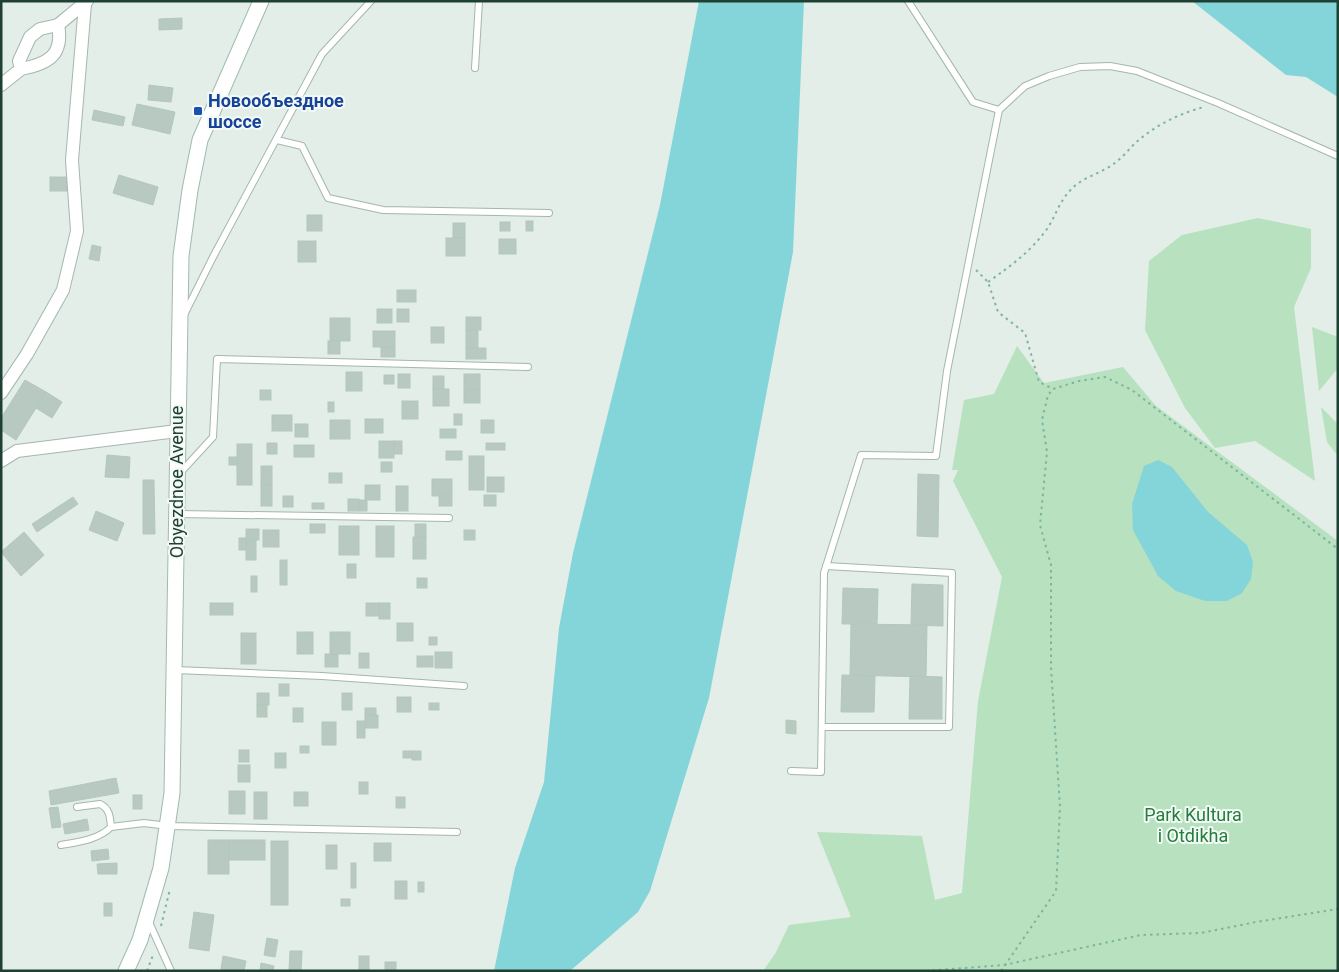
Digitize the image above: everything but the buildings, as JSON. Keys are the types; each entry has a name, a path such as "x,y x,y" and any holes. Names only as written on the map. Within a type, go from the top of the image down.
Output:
{"main road":[{"name":"Obyezdnoe Avenue","path":"126,971 140,940 161,868 172,793 181,256 190,190 200,140 255,5"}],"street":[{"path":"21,69 19,61 30,37 40,29 58,25 86,3"},
{"path":"1,392 27,354 63,290 76,231 72,160 86,3"},
{"path":"1,85 21,69 45,63 53,57 59,34 58,25"},
{"path":"1,462 17,451 177,431"}],"lane":[{"path":"180,325 213,258 322,54 371,1"},
{"path":"475,68 479,1"},
{"path":"908,1 974,102 999,110"},
{"path":"791,771 821,772 824,573 861,455 936,456 947,371 999,110 1025,86 1049,76 1080,67 1110,66 1137,71 1218,103 1338,156"},
{"path":"277,140 302,146 328,198 382,210 549,213"},
{"path":"178,476 213,437 217,360 528,367"},
{"path":"178,514 449,518"},
{"path":"822,728 949,728 952,573 826,566"},
{"path":"175,670 322,676 464,686"},
{"path":"76,808 100,804 104,806 109,812 111,827"},
{"path":"61,845 88,840 111,827 144,823 168,826 457,832"},
{"path":"147,917 171,971"}],"path":[{"path":"988,282 1024,257 1047,228 1067,193 1074,186 1083,179 1102,172 1119,161 1140,139 1164,122 1190,110 1218,103"},
{"path":"968,262 988,282 998,312 1025,334 1039,382 1053,389"},
{"path":"1001,971 1056,891 1060,807 1051,667 1051,565 1040,525 1047,452 1042,420 1048,395 1053,389 1079,380 1105,377 1132,390 1338,548"},
{"path":"146,971 154,953 170,886"},
{"path":"926,971 1004,965 1141,935 1201,933 1338,909"}],"green space":[{"path":"1258,218 1311,229 1311,268 1294,307 1315,481 1255,441 1215,448 1185,408 1145,330 1149,261 1182,235"},
{"path":"1312,327 1338,337 1338,368 1319,391"},
{"name":"Park Kultura i Otdikha","path":"1017,346 1044,383 1123,367 1156,406 1338,541 1338,971 763,971 775,954 789,925 851,917 817,832 922,836 935,900 962,893 978,701 1002,577 953,481 958,470 952,470 964,400 994,394"},
{"path":"1321,407 1338,424 1338,456 1327,442"}],"water":[{"path":"699,1 804,1 793,252 709,698 650,891 638,912 570,971 494,971 515,868 544,782 559,628 573,553 660,205"},
{"path":"1192,1 1338,1 1338,97 1306,77 1286,75"},
{"path":"1158,460 1172,467 1208,512 1247,545 1253,562 1251,579 1242,593 1227,601 1205,601 1176,591 1158,576 1133,530 1132,504 1144,466"}],"place":[{"name":"Новообъездное шоссе","path":"198,111"}]}
